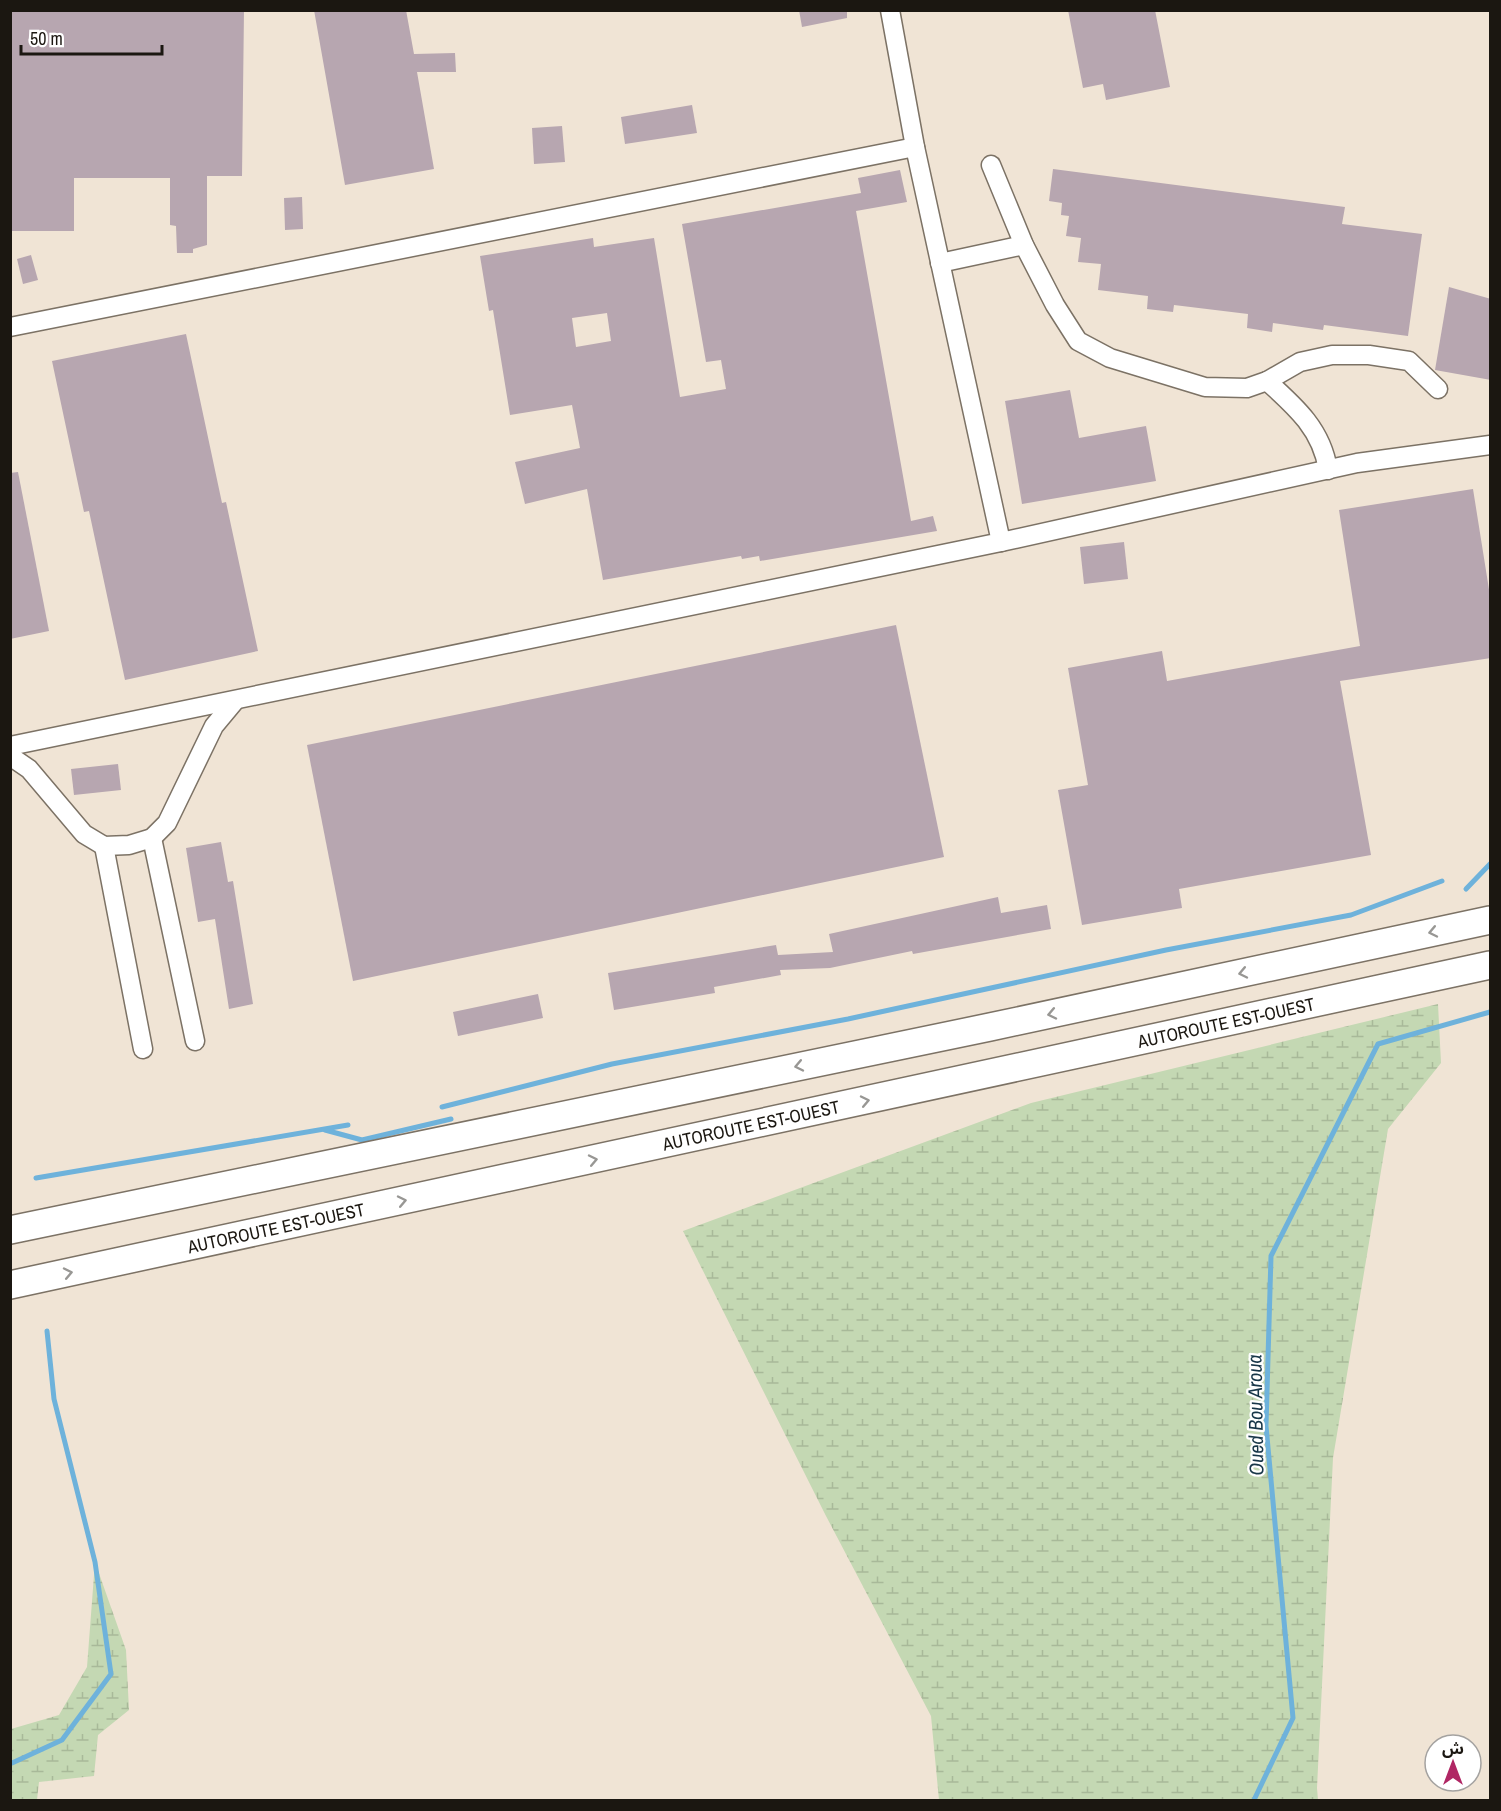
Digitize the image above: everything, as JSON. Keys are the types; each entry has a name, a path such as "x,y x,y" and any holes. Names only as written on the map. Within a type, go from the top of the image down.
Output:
{"highway":[{"path":"10,1230 1491,920"},
{"name":"AUTOROUTE EST-OUEST","path":"10,1285 1491,965"}],"street":[{"path":"890,10 915,147 1001,542"},
{"path":"10,327 915,147"},
{"path":"991,165 1024,245 1055,305 1078,341 1110,358 1205,387 1246,388 1267,381 1300,362 1332,355 1369,355 1409,361 1438,389"},
{"path":"940,262 1024,245"},
{"path":"1267,381 1293,404 1316,431 1325,449 1329,470"},
{"path":"10,746 234,702 1001,542 1329,470 1491,445"},
{"path":"10,756 29,769 84,834 104,846 129,845 152,838 167,823 213,726 234,702"},
{"path":"152,838 195,1041"},
{"path":"104,846 143,1049"}],"green space":[{"path":"1438,1004 1441,1063 1388,1129 1333,1458 1318,1800 939,1800 931,1716 826,1516 683,1231 1031,1103"},
{"path":"95,1562 126,1650 129,1710 98,1735 94,1776 39,1782 37,1800 11,1800 11,1729 59,1715 87,1667"}],"building":[{"path":"10,10 244,10 242,176 207,176 207,245 193,249 193,253 177,253 176,226 170,225 170,178 74,178 74,231 10,231"},
{"path":"314,10 406,10 414,54 455,53 456,72 417,72 434,169 345,185"},
{"path":"799,10 847,10 847,18 802,27"},
{"path":"1068,10 1155,10 1170,87 1106,100 1103,84 1083,88"},
{"path":"692,105 697,133 625,144 621,117"},
{"path":"562,126 565,162 534,164 532,128"},
{"path":"1053,169 1345,207 1342,224 1422,234 1408,336 1324,325 1323,330 1273,323 1272,332 1247,328 1248,314 1174,305 1173,312 1147,309 1148,296 1098,290 1101,264 1078,262 1081,238 1066,236 1069,216 1061,215 1062,203 1049,201"},
{"path":"900,170 907,202 856,211 911,521 933,516 937,531 760,561 759,556 742,559 741,556 603,580 587,489 525,504 515,462 580,448 572,405 510,415 493,310 489,311 480,256 593,238 594,247 654,238 680,397 726,389 721,360 706,362 682,224 861,193 858,178","holes":["607,313 611,341 576,347 572,318"]},
{"path":"302,197 303,229 285,230 284,198"},
{"path":"31,255 38,280 23,284 17,259"},
{"path":"1449,287 1491,299 1491,380 1435,370"},
{"path":"186,334 222,503 226,502 258,651 125,680 89,511 84,512 52,361"},
{"path":"1070,390 1079,438 1146,426 1156,481 1022,504 1005,401"},
{"path":"18,472 49,631 10,639 10,473"},
{"path":"1473,489 1491,602 1491,658 1340,681 1371,855 1179,889 1182,908 1082,925 1058,790 1088,785 1068,668 1162,651 1167,681 1360,646 1339,510"},
{"path":"1124,542 1128,579 1084,584 1080,547"},
{"path":"896,625 944,857 353,981 307,745"},
{"path":"118,764 121,790 74,795 71,769"},
{"path":"221,842 228,882 233,881 253,1004 229,1009 215,919 198,922 186,848"},
{"path":"998,897 1001,913 1047,905 1051,929 913,954 912,951 830,968 780,970 781,975 714,987 715,993 614,1010 608,973 776,945 778,955 833,952 829,934"},
{"path":"538,994 543,1018 458,1036 453,1012"}],"waterway":[{"path":"1466,889 1490,864"},
{"path":"442,1107 612,1064 848,1019 1166,950 1351,915 1442,881"},
{"name":"Oued Bou Aroua","path":"1254,1800 1293,1718 1266,1426 1271,1256 1378,1044 1490,1012"},
{"path":"325,1130 362,1140 451,1119"},
{"path":"36,1178 348,1125"},
{"path":"12,1763 62,1740 111,1674 95,1562 54,1399 47,1331"}]}
